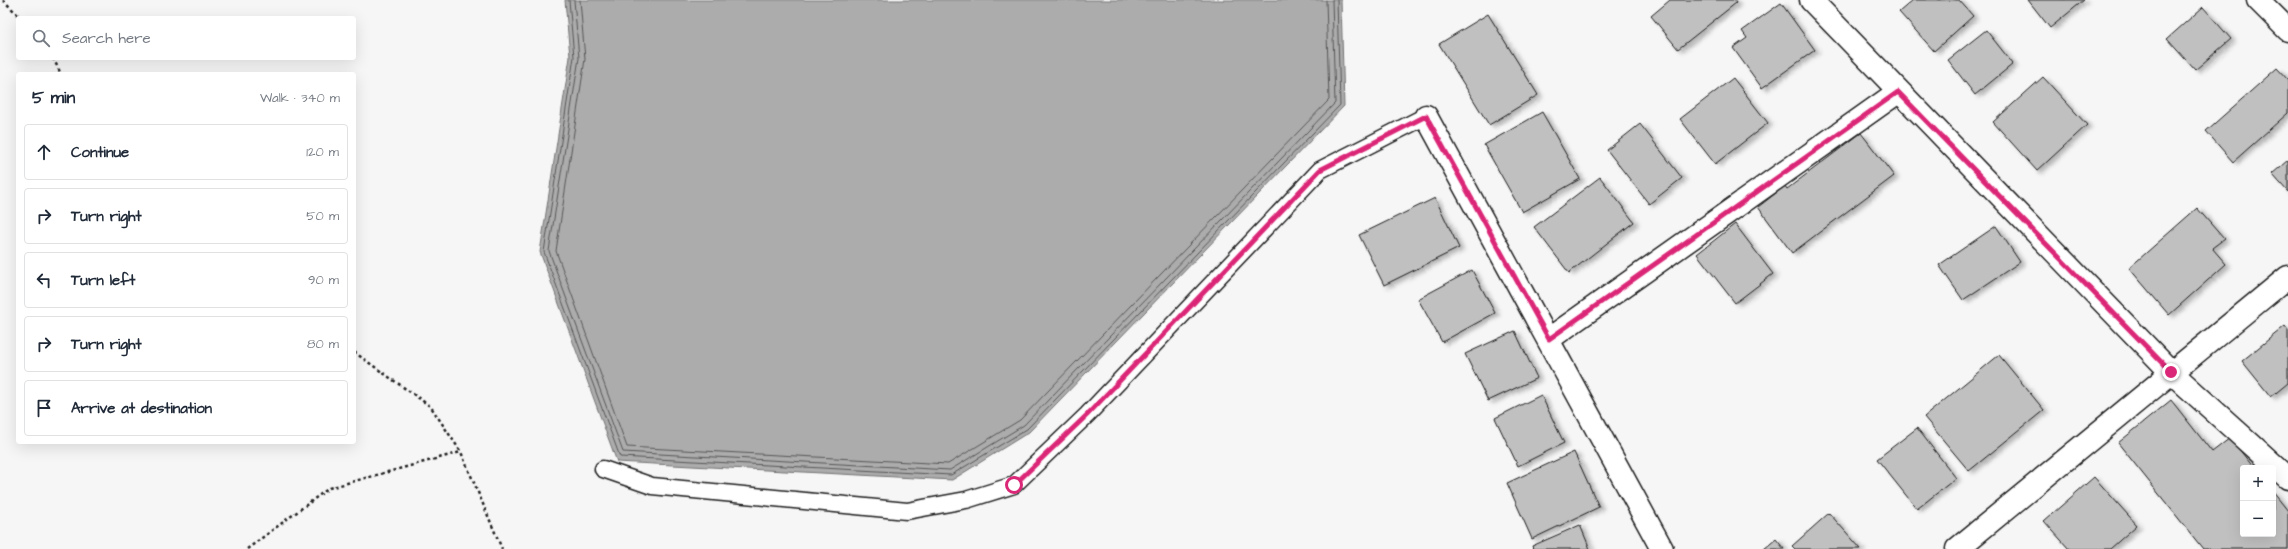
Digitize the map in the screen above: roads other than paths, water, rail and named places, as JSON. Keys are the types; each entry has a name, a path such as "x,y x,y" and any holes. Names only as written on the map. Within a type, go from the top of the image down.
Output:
{"street":[{"path":"1811,0 1898,92 2171,372 2288,478"},
{"path":"2258,0 2288,30"},
{"path":"1549,339 1898,92"},
{"path":"1426,116 1549,339 1662,549"},
{"path":"1957,549 2288,277"}],"lane":[{"path":"603,469 652,486 908,511 966,500 1014,485 1087,415 1320,170 1426,116"}],"water":[{"path":"565,0 1341,0 1344,106 1029,432 952,480 617,462 540,252 570,57"}]}
